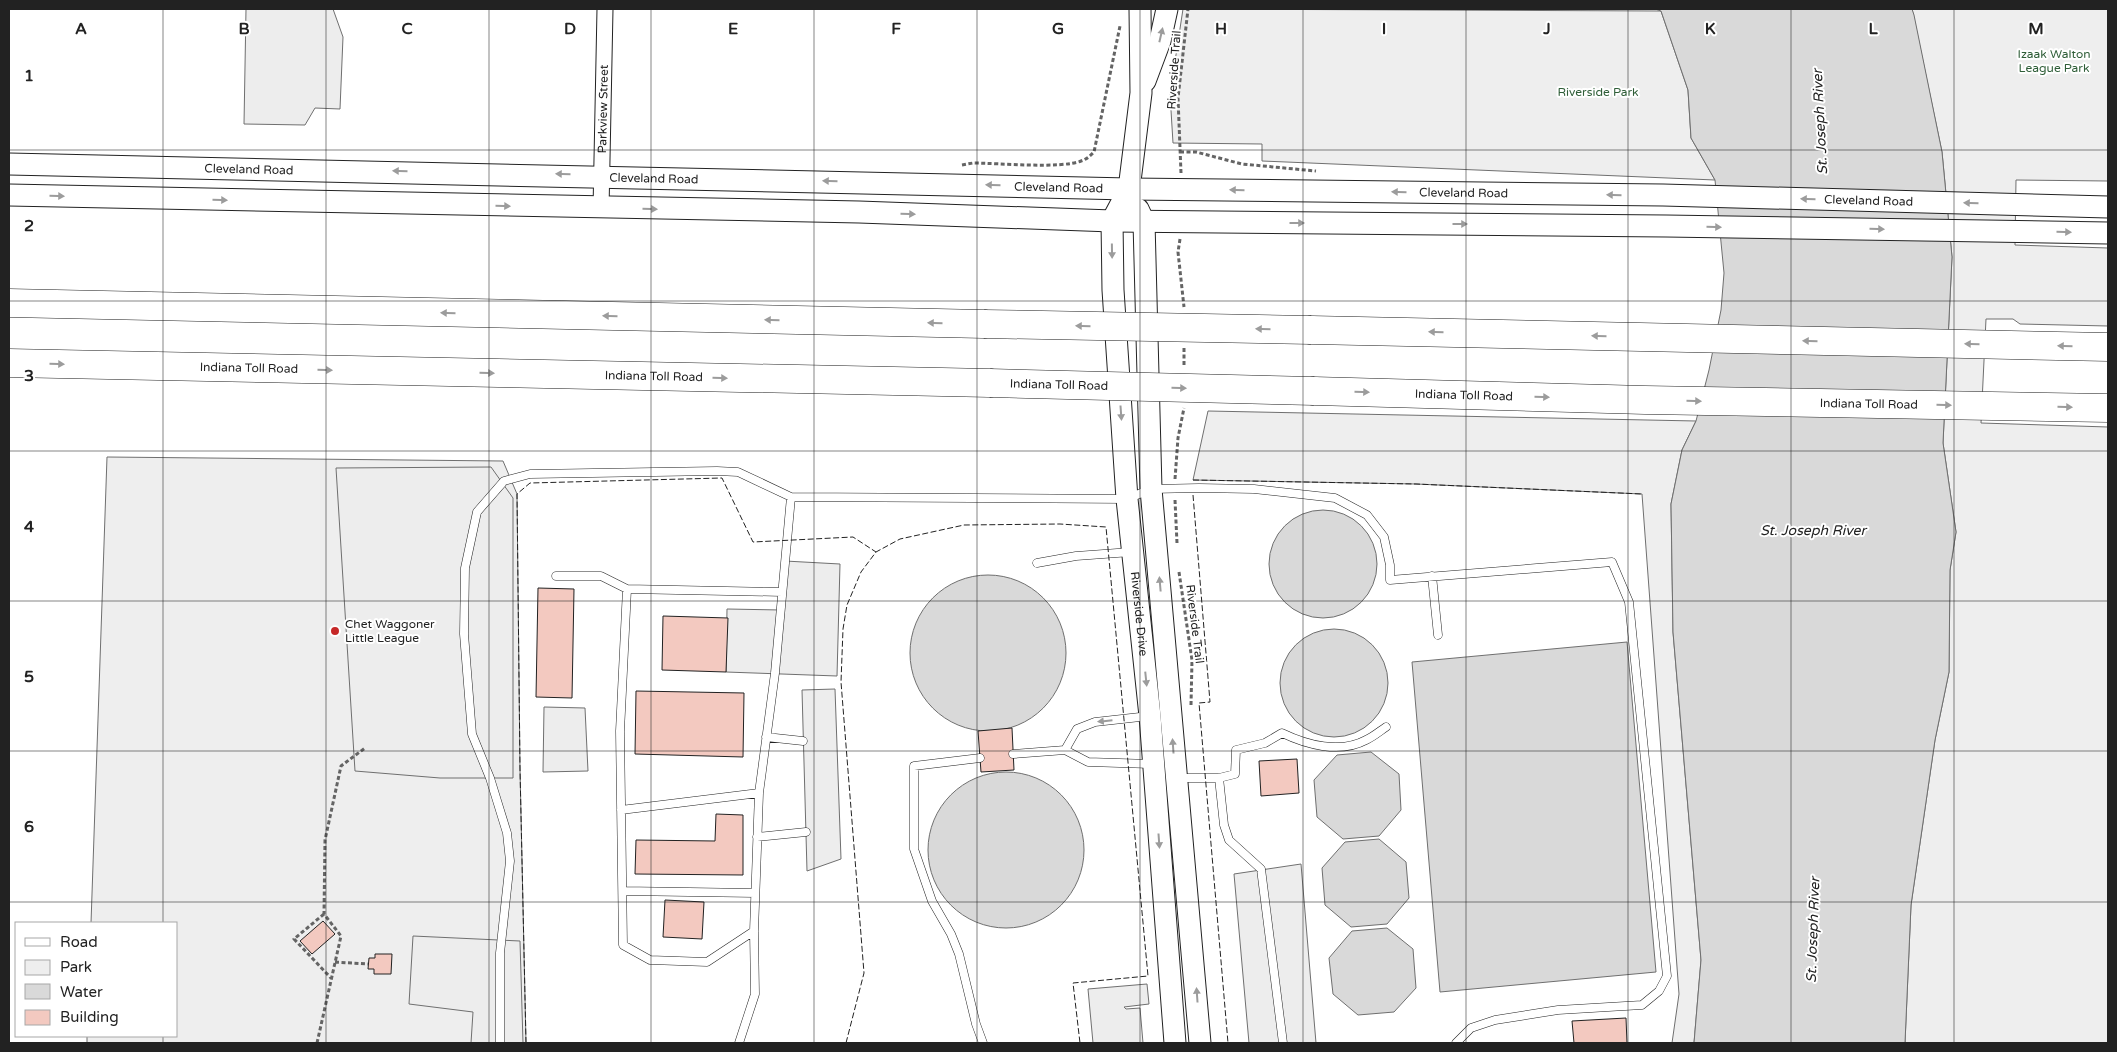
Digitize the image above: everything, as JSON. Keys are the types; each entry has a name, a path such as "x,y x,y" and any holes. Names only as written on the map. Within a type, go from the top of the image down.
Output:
{"highway":[{"path":"9,303 2108,347"},
{"name":"Indiana Toll Road","path":"9,363 1646,400 2108,408"}],"main road":[{"name":"Riverside Drive","path":"1140,9 1141,93 1129,189 1112,221 1112,290 1132,552 1166,713"},
{"name":"Riverside Drive","path":"1141,93 1160,42 1167,9"},
{"name":"Cleveland Road","path":"9,164 602,175 1129,189 1663,195 2108,207"},
{"name":"Riverside Drive","path":"1129,189 1144,222 1151,489 1166,713 1165,772 1175,1043"},
{"path":"9,195 601,209 859,212 1144,222 1666,226 2108,233"},
{"name":"Riverside Drive","path":"1165,772 1200,1043"}],"street":[{"name":"Parkview Street","path":"601,209 605,9"}],"lane":[{"path":"500,1043 500,953 510,861 504,824 490,778 472,734 464,634 465,568 477,512 504,481 530,474 738,472 791,496 1127,499 1151,489 1254,489 1335,498 1367,515 1384,537 1390,565 1390,580 1612,562 1629,602 1667,976 1659,991 1642,1005 1558,1010 1495,1020 1471,1028 1456,1043"},
{"path":"740,1043 755,994 754,931 759,793 775,673 791,496"},
{"path":"1037,563 1076,556 1132,552"},
{"path":"556,576 601,576 627,589 782,592"},
{"path":"1432,576 1438,636"},
{"path":"627,589 620,731 623,945 650,960 707,962 754,931"},
{"path":"1065,750 1076,728 1095,722 1166,713"},
{"path":"1013,754 1065,750 1088,762 1219,778 1235,774 1236,750 1264,743 1282,733 1306,744 1338,747 1366,741 1386,727"},
{"path":"766,737 803,741"},
{"path":"980,758 914,766 914,849 932,901 959,954 976,1024 983,1043"},
{"path":"1219,778 1224,825 1230,840 1260,869 1284,1043"},
{"path":"621,810 759,793"},
{"path":"757,836 806,832"},
{"path":"623,891 755,893"}],"path":[{"name":"Riverside Trail","path":"1180,163 1178,98 1188,9"},
{"path":"1181,238 1178,252 1184,293 1184,312"},
{"path":"1184,341 1184,370"},
{"path":"1177,550 1174,489 1184,398"},
{"name":"Riverside Trail","path":"1166,713 1192,660 1179,569"},
{"path":"317,1043 340,936 324,914 326,840 341,766 365,748"},
{"path":"324,914 294,939 331,978"},
{"path":"334,962 368,964"}],"green space":[{"name":"Riverside Park","path":"1183,9 1661,11 1688,90 1691,138 1715,180 1262,161 1262,144 1173,143 1170,94"},
{"name":"Izaak Walton League Park","path":"1912,9 2108,9 2108,181 2016,180 2015,245 2108,248 2108,326 2020,324 2013,319 1986,319 1981,423 2108,427 2108,1043 1905,1043 1911,905 1935,740 1949,672 1950,570 1956,532 1943,443 1952,257 1942,152"},
{"path":"1208,411 1696,421 1682,450 1671,504 1673,632 1701,960 1694,1043 1672,1043 1679,994 1642,494 1416,484 1193,480"},
{"name":"Chet Waggoner Little League","path":"107,457 503,461 517,494 520,769 526,1043 87,1043 87,1037 178,1037 178,922 91,922"}],"shaded area":[{"path":"246,9 333,9 343,37 340,109 315,108 305,125 244,124"},
{"path":"491,467 513,498 513,778 440,778 355,771 336,468"},
{"path":"785,561 840,564 837,676 726,672 727,609 781,610"},
{"path":"835,689 841,859 807,871 802,690"},
{"path":"544,707 585,708 588,771 543,772"},
{"path":"1301,864 1316,1043 1249,1043 1234,874"},
{"path":"413,936 520,941 523,1043 471,1043 473,1012 409,1004"},
{"path":"1147,984 1149,1004 1124,1007 1126,1009 1140,1008 1143,1043 1093,1043 1088,989"}],"water":[{"name":"St. Joseph River","path":"1655,9 1912,9 1914,15 1942,152 1952,257 1943,443 1956,532 1950,570 1949,672 1935,740 1911,905 1905,1043 1694,1043 1701,960 1673,632 1671,504 1682,450 1696,421 1709,370 1721,310 1724,273 1715,180 1691,138 1688,90 1661,11"},
{"path":"1323,510 1344,514 1361,526 1373,543 1377,564 1373,585 1361,602 1344,614 1323,618 1302,614 1285,602 1273,585 1269,564 1273,543 1285,526 1302,514"},
{"path":"980,575 996,575 1011,578 1025,584 1043,598 1057,616 1063,630 1066,653 1063,676 1057,690 1043,708 1025,722 1011,728 996,731 980,731 965,728 951,722 933,708 923,696 913,676 910,661 910,645 913,630 919,616 933,598 945,588 965,578"},
{"path":"1334,629 1355,633 1372,645 1384,662 1388,683 1384,704 1372,721 1355,733 1334,737 1313,733 1296,721 1284,704 1280,683 1284,662 1296,645 1313,633"},
{"path":"1627,642 1656,972 1440,992 1412,662"},
{"path":"1371,752 1399,774 1401,810 1379,836 1343,839 1317,817 1314,780 1337,755"},
{"path":"998,772 1014,772 1029,775 1043,781 1061,795 1075,813 1081,827 1084,850 1081,873 1075,887 1061,905 1043,919 1029,925 1014,928 998,928 983,925 969,919 951,905 941,893 931,873 928,858 928,842 931,827 937,813 951,795 963,785 983,775"},
{"path":"1379,839 1406,862 1409,898 1387,924 1351,927 1325,905 1322,868 1345,842"},
{"path":"1387,928 1413,949 1416,988 1394,1012 1358,1015 1333,994 1329,958 1352,931"}],"building":[{"path":"538,588 574,589 572,698 536,697"},
{"path":"663,616 728,618 726,672 662,670"},
{"path":"636,691 744,693 743,757 635,754"},
{"path":"1012,728 1014,770 981,772 978,731"},
{"path":"1297,759 1299,793 1261,796 1259,761"},
{"path":"716,814 743,815 743,875 635,874 636,840 715,841"},
{"path":"665,900 704,902 702,939 663,937"},
{"path":"323,921 335,934 312,954 300,941"},
{"path":"375,954 392,954 391,974 374,974 374,969 368,969 369,958 375,958"},
{"path":"1626,1018 1627,1043 1574,1043 1572,1021"}],"fence":[{"path":"526,1043 520,769 517,494 530,483 722,478 753,542 853,537 876,552"},
{"path":"1193,480 1416,484 1642,494"},
{"path":"1193,495 1210,702 1199,703 1228,1043"},
{"path":"846,1043 864,973 841,682 843,629 847,605 861,572 876,552 900,539 964,525 1060,524 1106,527 1148,976 1073,983 1080,1043"}],"place":[{"name":"Chet Waggoner Little League","path":"335,631"}]}
